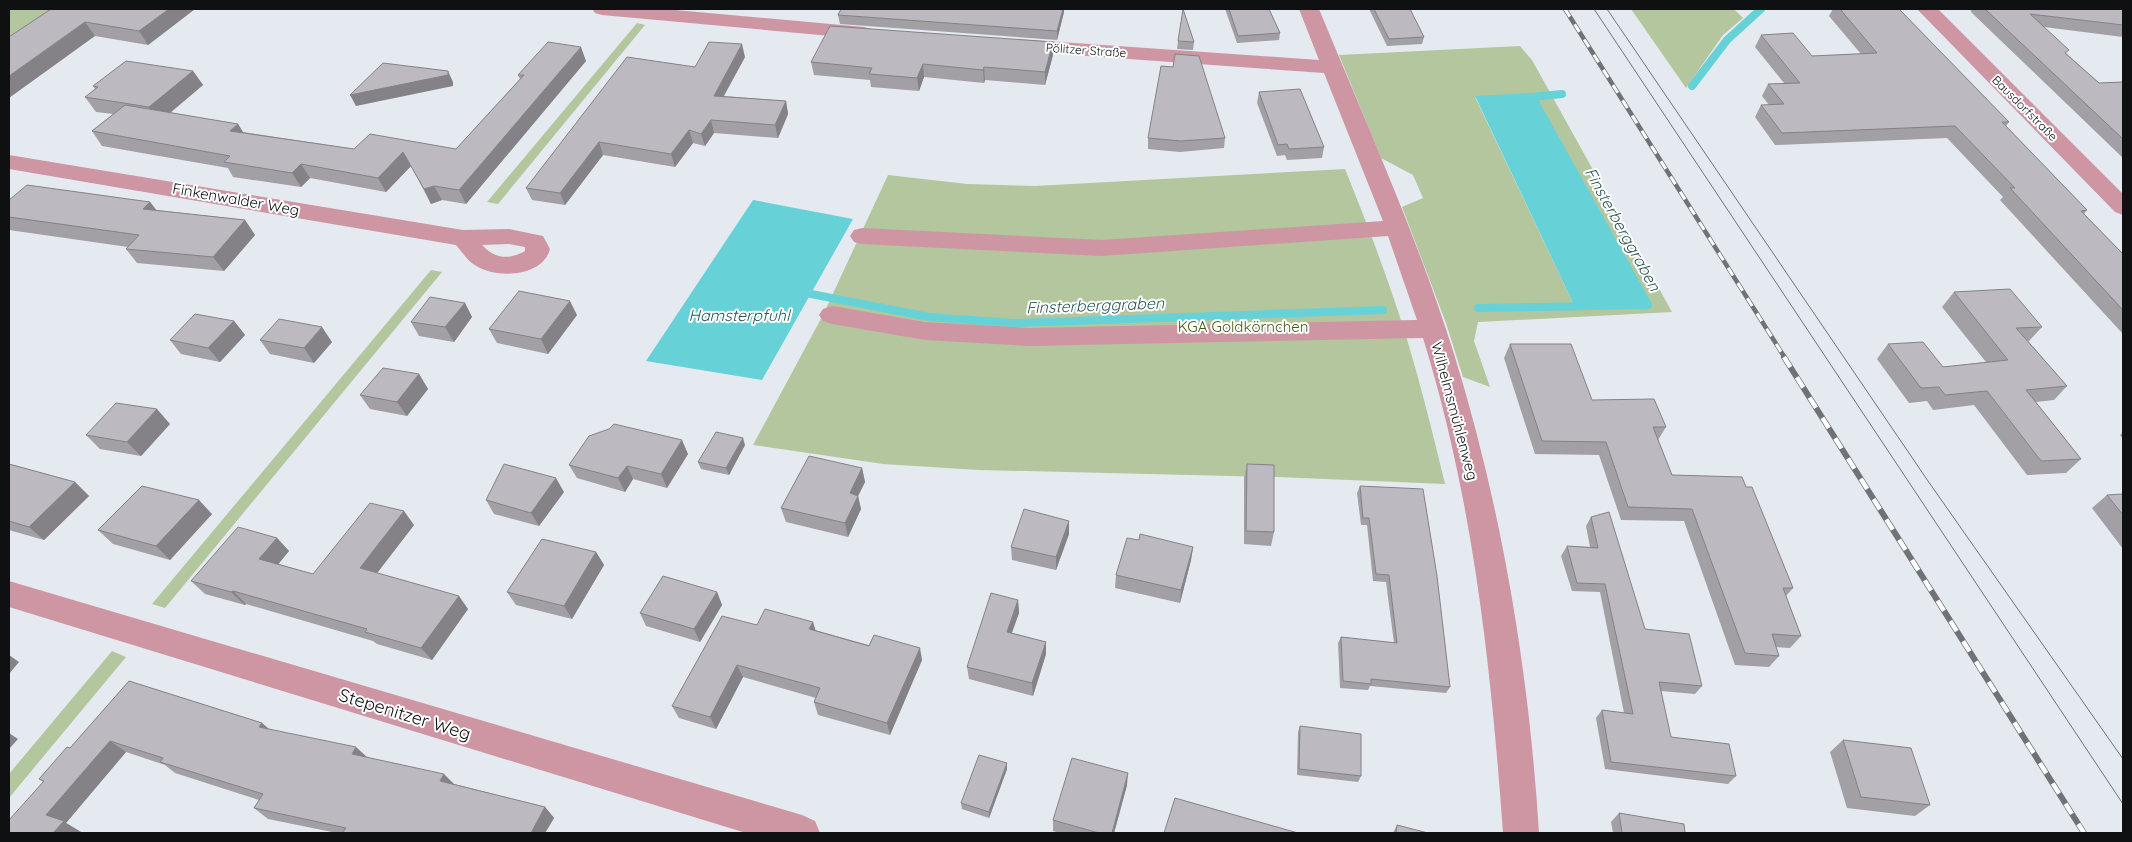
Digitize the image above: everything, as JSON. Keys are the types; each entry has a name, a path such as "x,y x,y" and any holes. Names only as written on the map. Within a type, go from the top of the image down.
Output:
{"street":[{"path":"602,9 657,16 883,35"},
{"name":"Wilhelmsmühlenweg","path":"1308,9 1397,228 1433,329 1464,438 1490,562 1503,651 1521,833"},
{"name":"Bausdorfstraße","path":"1927,9 2123,207"},
{"name":"Pölitzer Straße","path":"993,43 1332,67"},
{"name":"Finkenwalder Weg","path":"9,162 463,238"},
{"path":"862,236 1102,248 1397,228"},
{"path":"832,315 925,330 1029,337 1433,329"},
{"name":"Stepenitzer Weg","path":"9,594 802,833"}],"green space":[{"path":"9,9 54,9 9,40"},
{"path":"1631,9 1734,9 1743,18 1723,35 1686,88"},
{"path":"637,23 645,25 498,204 487,202"},
{"path":"1520,46 1532,60 1672,312 1478,322 1474,341 1490,387 1463,377 1446,323 1402,207 1423,198 1413,175 1381,158 1339,55","holes":["1530,94 1648,304 1575,307 1475,97"]},
{"name":"KGA Goldkörnchen","path":"1345,169 1375,245 1402,322 1445,484 1277,477 979,470 883,464 753,445 823,315 888,175 967,184 1035,186"},
{"path":"431,270 442,272 165,608 152,604"},
{"path":"112,651 126,657 9,798 9,774"}],"water":[{"path":"1530,93 1648,305 1575,307 1475,96"},
{"name":"Hamsterpfuhl","path":"753,200 853,219 762,380 646,361"}],"building":[{"path":"51,9 169,9 139,31 85,22 9,76 9,37"},
{"path":"841,9 1063,9 1057,31 838,15"},
{"path":"1183,9 1194,42 1178,41"},
{"path":"1229,9 1269,9 1280,33 1238,36"},
{"path":"1374,9 1410,9 1424,37 1389,39"},
{"path":"1840,9 1899,9 2009,122 2002,122 2087,210 2081,211 2123,254 2123,310 2010,188 2015,188 1955,126 1782,133 1761,105 1784,104 1768,84 1800,83 1761,35 1793,33 1812,56 1877,53"},
{"path":"1985,9 2123,9 2123,25 2030,14 2069,50 2065,53 2099,83 2123,82 2123,139"},
{"path":"830,26 1053,42 1045,72 984,67 983,70 923,64 917,78 869,74 872,68 811,62"},
{"path":"548,42 581,47 459,190 434,186 424,189 403,152 378,178 301,164 292,173 224,162 230,156 92,131 125,105 238,124 230,131 354,149 370,134 456,149 524,75 518,75"},
{"path":"709,42 742,44 714,96 786,101 775,125 711,120 701,134 689,130 671,154 599,142 560,193 526,188 627,57 695,67"},
{"path":"1175,54 1199,56 1225,138 1181,141 1148,138 1161,66 1173,67"},
{"path":"126,61 193,71 149,107 85,97 98,87 93,86"},
{"path":"383,63 448,71 448,75 350,95"},
{"path":"1300,89 1324,147 1289,149 1287,144 1278,145 1259,92"},
{"path":"27,185 150,202 143,209 245,220 213,257 126,249 139,235 9,217 9,200"},
{"path":"2010,289 2042,327 2016,328 2067,386 2026,390 2081,459 2041,461 1987,391 1945,395 1939,387 1921,388 1888,344 1923,342 1943,367 2008,360 1954,292"},
{"path":"519,291 570,301 541,339 489,329"},
{"path":"430,297 465,303 445,327 411,322"},
{"path":"195,314 234,321 208,348 170,340"},
{"path":"279,319 322,327 304,348 260,340"},
{"path":"1510,344 1571,344 1592,400 1654,399 1666,427 1653,427 1672,475 1742,477 1746,487 1752,487 1793,588 1783,588 1801,636 1772,634 1779,656 1745,653 1692,509 1628,507 1606,442 1542,441"},
{"path":"383,368 419,374 397,402 360,395"},
{"path":"116,403 157,409 127,442 86,435"},
{"path":"614,424 682,440 661,474 627,466 618,478 569,465 589,436 609,429"},
{"path":"716,432 743,438 726,468 698,462"},
{"path":"809,456 862,468 850,493 858,496 845,523 781,508"},
{"path":"9,464 75,482 29,527 9,521"},
{"path":"504,464 556,478 531,513 486,500"},
{"path":"1247,464 1274,465 1274,532 1246,531"},
{"path":"142,486 199,500 156,546 98,530"},
{"path":"1360,486 1423,489 1437,576 1450,687 1371,679 1371,684 1343,681 1341,637 1397,643 1389,575 1376,574 1369,518 1363,518"},
{"path":"2123,494 2123,515 2107,495"},
{"path":"370,503 404,511 360,568 459,596 421,648 365,632 367,629 191,581 238,527 277,538 259,559 313,574"},
{"path":"1024,509 1069,521 1056,557 1011,547"},
{"path":"1609,512 1645,629 1689,634 1702,686 1659,682 1671,737 1729,744 1736,776 1611,762 1602,710 1633,714 1605,584 1577,583 1567,546 1598,548 1591,517"},
{"path":"1140,534 1193,547 1181,590 1116,575 1127,538 1139,540"},
{"path":"542,539 596,552 564,606 507,592"},
{"path":"663,576 717,592 694,629 640,613"},
{"path":"991,593 1018,600 1007,632 1046,642 1032,683 967,667"},
{"path":"765,609 813,622 809,629 869,646 874,635 920,648 887,723 814,702 820,688 737,665 710,717 672,706 722,616 757,625"},
{"path":"129,681 262,723 259,727 356,747 352,754 444,774 440,781 545,807 531,833 342,833 346,828 254,808 263,794 160,762 163,758 110,741 46,815 64,821 53,833 9,833 9,820 44,781 39,779 67,747 70,748"},
{"path":"1300,726 1361,734 1361,776 1299,769"},
{"path":"1843,740 1911,748 1930,805 1861,797"},
{"path":"979,755 1007,763 989,812 961,803"},
{"path":"1072,758 1128,773 1112,833 1099,833 1053,820"},
{"path":"1175,798 1298,833 1164,833"},
{"path":"1619,813 1684,824 1685,833 1622,833"},
{"path":"1397,825 1428,833 1396,833"}],"waterway":[{"name":"Finsterberggraben","path":"1692,86 1727,40 1761,9"},
{"name":"Finsterberggraben","path":"1478,308 1648,305 1532,97 1562,94"},
{"name":"Finsterberggraben","path":"811,294 929,317 1014,323 1383,310"}],"tram line":[{"path":"1594,9 2123,804"},
{"path":"1607,9 1928,481 2123,759"}],"railway":[{"path":"1565,9 1785,358"},
{"path":"1784,357 2084,833"}]}
